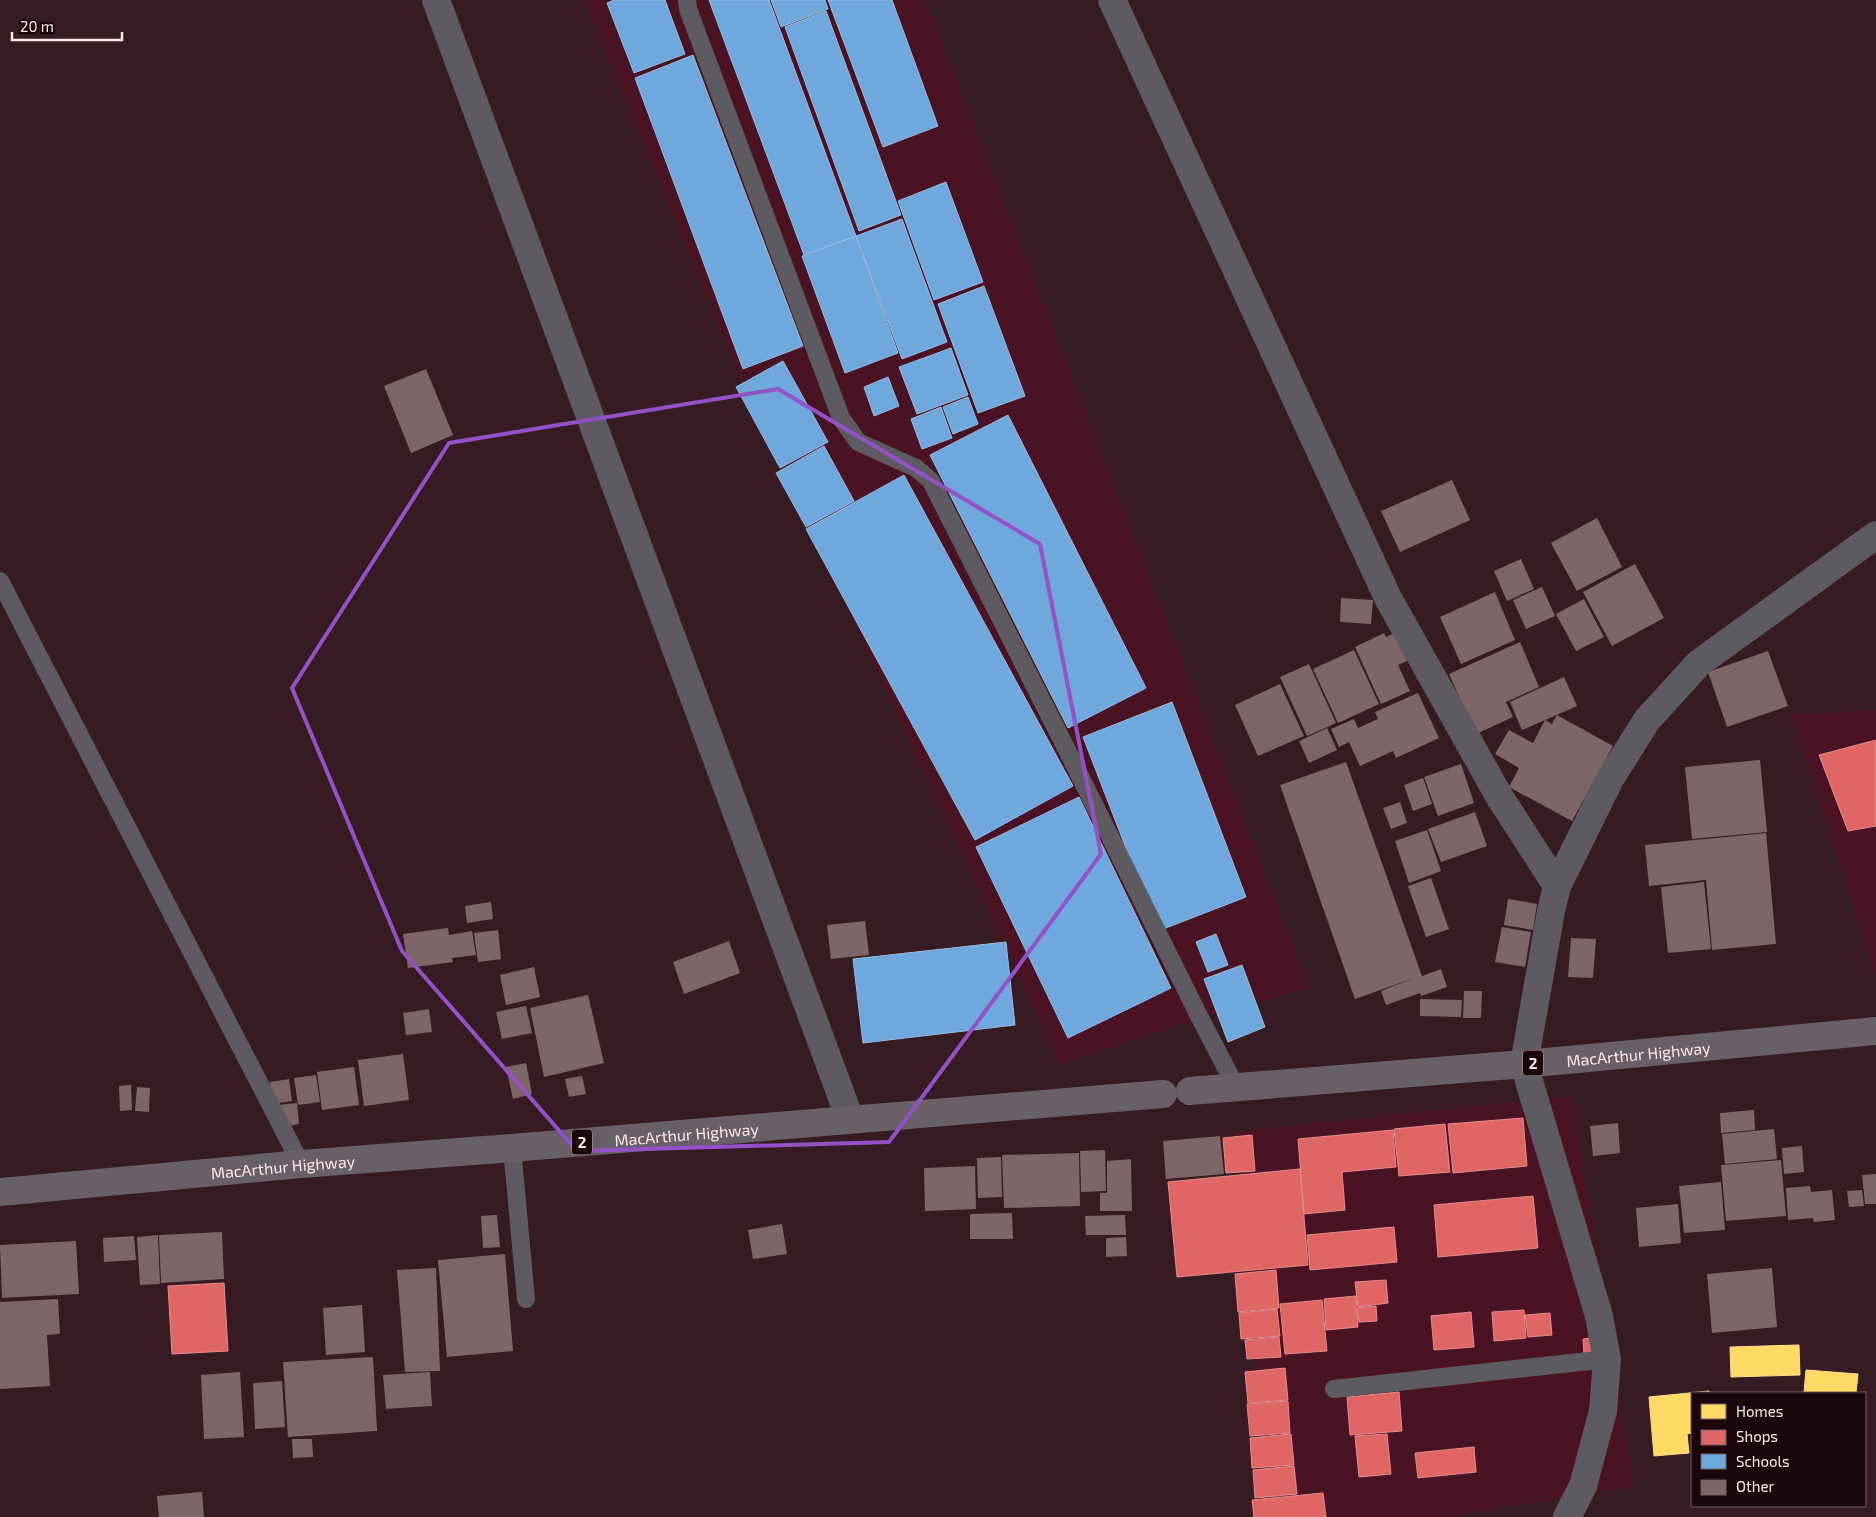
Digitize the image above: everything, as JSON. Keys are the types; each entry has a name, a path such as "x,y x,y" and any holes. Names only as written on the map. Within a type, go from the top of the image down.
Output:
{"highway":[{"name":"MacArthur Highway","path":"1190,1091 1524,1064 1876,1031"},
{"name":"MacArthur Highway","path":"0,1192 301,1164 1163,1094"}],"street":[{"path":"436,0 850,1119"},
{"path":"1112,0 1388,598 1499,796 1557,886"},
{"path":"1566,1517 1584,1486 1603,1411 1607,1359 1598,1316 1524,1064 1557,886 1610,780 1647,720 1699,663 1876,535"}],"lane":[{"path":"687,0 688,9 841,418 858,442 916,468 931,481 1236,1087"},
{"path":"0,581 301,1164"},
{"path":"512,1148 526,1299"},
{"path":"1334,1389 1607,1359"}],"highlighted area":[{"path":"778,389 1040,544 1101,854 889,1142 577,1151 402,951 292,688 449,443"}],"shaded area":[{"path":"584,0 925,0 1309,988 1200,1018 1060,1064 739,375"},
{"path":"1876,710 1876,975 1791,715"},
{"path":"1572,1096 1634,1487 1444,1517 1272,1517 1233,1132"}],"building: Homes":[{"path":"1799,1345 1800,1375 1731,1377 1730,1347"},
{"path":"1806,1370 1858,1374 1856,1392 1804,1392"},
{"path":"1691,1393 1691,1433 1687,1434 1689,1453 1654,1456 1649,1397"}],"building: Shops":[{"path":"1876,740 1876,826 1848,831 1819,755"},
{"path":"1523,1118 1527,1166 1453,1173 1448,1124"},
{"path":"1445,1124 1450,1172 1399,1176 1394,1129"},
{"path":"1393,1130 1396,1167 1342,1172 1345,1210 1304,1214 1298,1139"},
{"path":"1252,1135 1255,1171 1226,1173 1223,1138"},
{"path":"1300,1169 1308,1265 1177,1277 1168,1182"},
{"path":"1533,1196 1538,1248 1438,1257 1434,1205"},
{"path":"1394,1227 1397,1262 1310,1270 1307,1235"},
{"path":"1276,1270 1279,1308 1238,1312 1235,1274"},
{"path":"1386,1280 1388,1303 1358,1307 1355,1282"},
{"path":"224,1283 228,1351 172,1354 168,1286"},
{"path":"1356,1296 1358,1327 1326,1330 1324,1299"},
{"path":"1322,1300 1327,1351 1285,1354 1280,1304"},
{"path":"1376,1306 1377,1321 1359,1322 1357,1308"},
{"path":"1277,1309 1280,1336 1241,1339 1239,1313"},
{"path":"1524,1310 1526,1338 1494,1341 1492,1312"},
{"path":"1471,1312 1474,1347 1434,1350 1431,1316"},
{"path":"1550,1313 1552,1335 1528,1337 1525,1315"},
{"path":"1279,1337 1281,1357 1247,1359 1245,1340"},
{"path":"1600,1337 1585,1370 1583,1339"},
{"path":"1285,1368 1288,1400 1248,1403 1245,1372"},
{"path":"1399,1392 1402,1431 1350,1435 1347,1397"},
{"path":"1288,1401 1290,1433 1250,1436 1247,1404"},
{"path":"1291,1434 1294,1465 1252,1468 1250,1438"},
{"path":"1387,1434 1391,1474 1359,1477 1355,1436"},
{"path":"1474,1447 1476,1472 1418,1478 1415,1453"},
{"path":"1294,1466 1297,1494 1255,1498 1253,1470"},
{"path":"1323,1493 1326,1517 1254,1517 1252,1500"}],"building: Schools":[{"path":"614,0 665,0 685,54 634,73 607,3"},
{"path":"709,0 769,0 856,236 804,255"},
{"path":"771,0 825,0 828,9 781,27"},
{"path":"828,0 892,0 938,126 883,147"},
{"path":"826,11 901,215 859,231 785,27"},
{"path":"693,55 803,346 743,369 635,78"},
{"path":"946,182 983,282 934,300 898,201"},
{"path":"902,219 947,342 902,359 856,236"},
{"path":"856,236 898,353 845,373 802,256"},
{"path":"984,286 1025,396 978,413 938,304"},
{"path":"951,348 968,395 917,414 899,367"},
{"path":"783,361 828,442 780,468 736,387"},
{"path":"888,377 899,406 874,416 864,387"},
{"path":"968,397 978,424 953,434 943,407"},
{"path":"941,407 952,438 922,449 911,419"},
{"path":"1008,415 1146,688 1068,728 930,455"},
{"path":"824,446 854,501 806,527 776,473"},
{"path":"904,475 1073,786 975,840 806,529"},
{"path":"1172,702 1246,897 1158,931 1083,737"},
{"path":"1079,797 1171,988 1068,1038 976,847"},
{"path":"1216,934 1228,965 1208,972 1196,942"},
{"path":"1006,942 1015,1025 863,1043 853,959"},
{"path":"1242,965 1265,1027 1228,1042 1204,979"}],"building: Other":[{"path":"426,369 453,435 411,453 384,386"},
{"path":"1452,480 1470,520 1400,552 1381,511"},
{"path":"1597,518 1622,567 1577,591 1551,543"},
{"path":"1521,559 1534,589 1507,601 1494,571"},
{"path":"1635,564 1664,618 1612,646 1583,592"},
{"path":"1542,587 1555,616 1526,629 1513,600"},
{"path":"1495,592 1515,640 1461,664 1440,617"},
{"path":"1341,598 1373,600 1371,624 1340,622"},
{"path":"1584,599 1604,637 1576,651 1556,614"},
{"path":"1403,629 1416,657 1398,665 1410,691 1381,704 1355,647 1384,633 1386,637"},
{"path":"1520,642 1539,687 1506,702 1513,717 1476,734 1449,674"},
{"path":"1354,650 1379,704 1338,723 1313,669"},
{"path":"1768,651 1788,706 1727,727 1708,672"},
{"path":"1309,664 1336,723 1307,736 1280,677"},
{"path":"1564,677 1577,706 1522,730 1510,702"},
{"path":"1280,684 1304,736 1258,756 1235,705"},
{"path":"1418,693 1439,738 1396,758 1393,751 1360,766 1349,742 1339,747 1331,729 1354,719 1358,728 1378,719 1375,712"},
{"path":"1557,715 1613,746 1572,821 1509,787 1519,768 1495,754 1509,730 1533,743 1545,720 1552,724"},
{"path":"1327,728 1337,750 1309,763 1299,741"},
{"path":"1760,760 1767,832 1692,839 1685,767"},
{"path":"1346,762 1422,976 1441,969 1447,987 1421,996 1420,993 1386,1005 1381,991 1414,978 1355,999 1280,785"},
{"path":"1461,764 1474,803 1438,816 1424,777"},
{"path":"1423,778 1432,804 1413,811 1404,785"},
{"path":"1400,802 1407,823 1391,829 1383,808"},
{"path":"1475,812 1487,846 1441,862 1428,829"},
{"path":"1427,830 1441,871 1409,883 1395,841"},
{"path":"1766,833 1776,944 1712,950 1706,880 1649,886 1645,845"},
{"path":"1431,878 1449,929 1426,937 1408,886"},
{"path":"1704,882 1711,949 1668,953 1661,887"},
{"path":"1508,899 1537,904 1533,930 1504,925"},
{"path":"491,902 493,919 467,923 465,906"},
{"path":"865,921 869,955 831,959 827,925"},
{"path":"1502,927 1531,932 1525,967 1495,962"},
{"path":"448,928 449,935 472,931 476,955 452,958 453,962 408,968 403,934"},
{"path":"498,930 501,959 478,962 474,933"},
{"path":"1571,938 1596,939 1593,978 1568,977"},
{"path":"729,941 740,973 684,994 673,962"},
{"path":"534,967 540,997 506,1005 500,975"},
{"path":"1464,991 1482,991 1481,1018 1463,1018"},
{"path":"588,995 604,1063 544,1077 530,1008"},
{"path":"1420,999 1462,1000 1461,1017 1420,1016"},
{"path":"526,1006 532,1033 502,1039 496,1012"},
{"path":"429,1009 432,1032 406,1035 403,1013"},
{"path":"403,1054 409,1100 364,1106 358,1060"},
{"path":"526,1063 532,1094 513,1099 506,1067"},
{"path":"354,1067 359,1105 322,1110 317,1072"},
{"path":"316,1075 320,1102 298,1105 294,1078"},
{"path":"582,1076 586,1094 569,1097 565,1079"},
{"path":"289,1079 292,1101 272,1104 270,1082"},
{"path":"131,1085 132,1110 120,1111 119,1086"},
{"path":"137,1087 150,1088 149,1112 135,1111"},
{"path":"297,1103 299,1124 283,1127 279,1105"},
{"path":"1754,1110 1755,1130 1721,1133 1720,1113"},
{"path":"1618,1123 1620,1153 1593,1156 1590,1126"},
{"path":"1774,1129 1777,1159 1725,1164 1722,1134"},
{"path":"1220,1136 1224,1174 1166,1179 1163,1141"},
{"path":"1802,1146 1804,1172 1784,1174 1782,1148"},
{"path":"1105,1150 1106,1191 1081,1192 1080,1151"},
{"path":"1079,1153 1080,1206 1004,1208 1002,1155"},
{"path":"1001,1157 1002,1197 978,1198 977,1158"},
{"path":"1131,1159 1132,1211 1100,1211 1100,1193 1107,1193 1107,1161"},
{"path":"1781,1160 1786,1216 1726,1221 1721,1165"},
{"path":"975,1166 976,1209 925,1211 924,1168"},
{"path":"1876,1174 1876,1204 1865,1204 1862,1175"},
{"path":"1721,1182 1725,1230 1684,1233 1679,1186"},
{"path":"1810,1186 1811,1192 1832,1190 1835,1220 1814,1222 1813,1218 1788,1220 1786,1188"},
{"path":"1862,1190 1864,1206 1849,1207 1847,1191"},
{"path":"1678,1204 1681,1243 1639,1247 1636,1208"},
{"path":"1012,1213 1013,1239 970,1239 970,1214"},
{"path":"497,1215 500,1247 483,1248 481,1216"},
{"path":"1125,1215 1126,1235 1086,1235 1085,1216"},
{"path":"782,1224 787,1254 753,1259 748,1230"},
{"path":"222,1232 224,1279 161,1283 159,1235"},
{"path":"158,1235 160,1284 140,1285 137,1237"},
{"path":"134,1236 136,1260 104,1262 103,1238"},
{"path":"1126,1237 1127,1256 1106,1257 1106,1238"},
{"path":"76,1241 79,1294 2,1298 0,1245"},
{"path":"505,1254 513,1351 447,1357 438,1260"},
{"path":"436,1268 440,1371 405,1372 397,1270"},
{"path":"1772,1268 1777,1327 1712,1333 1707,1274"},
{"path":"58,1299 60,1334 47,1335 50,1386 0,1389 0,1302"},
{"path":"362,1305 365,1352 326,1355 323,1308"},
{"path":"373,1357 377,1431 288,1437 283,1362"},
{"path":"240,1372 244,1437 204,1439 201,1375"},
{"path":"430,1372 432,1406 386,1409 383,1375"},
{"path":"282,1381 285,1427 255,1429 253,1383"},
{"path":"292,1439 312,1439 313,1457 293,1458"},
{"path":"202,1492 204,1517 159,1517 157,1496"}]}
